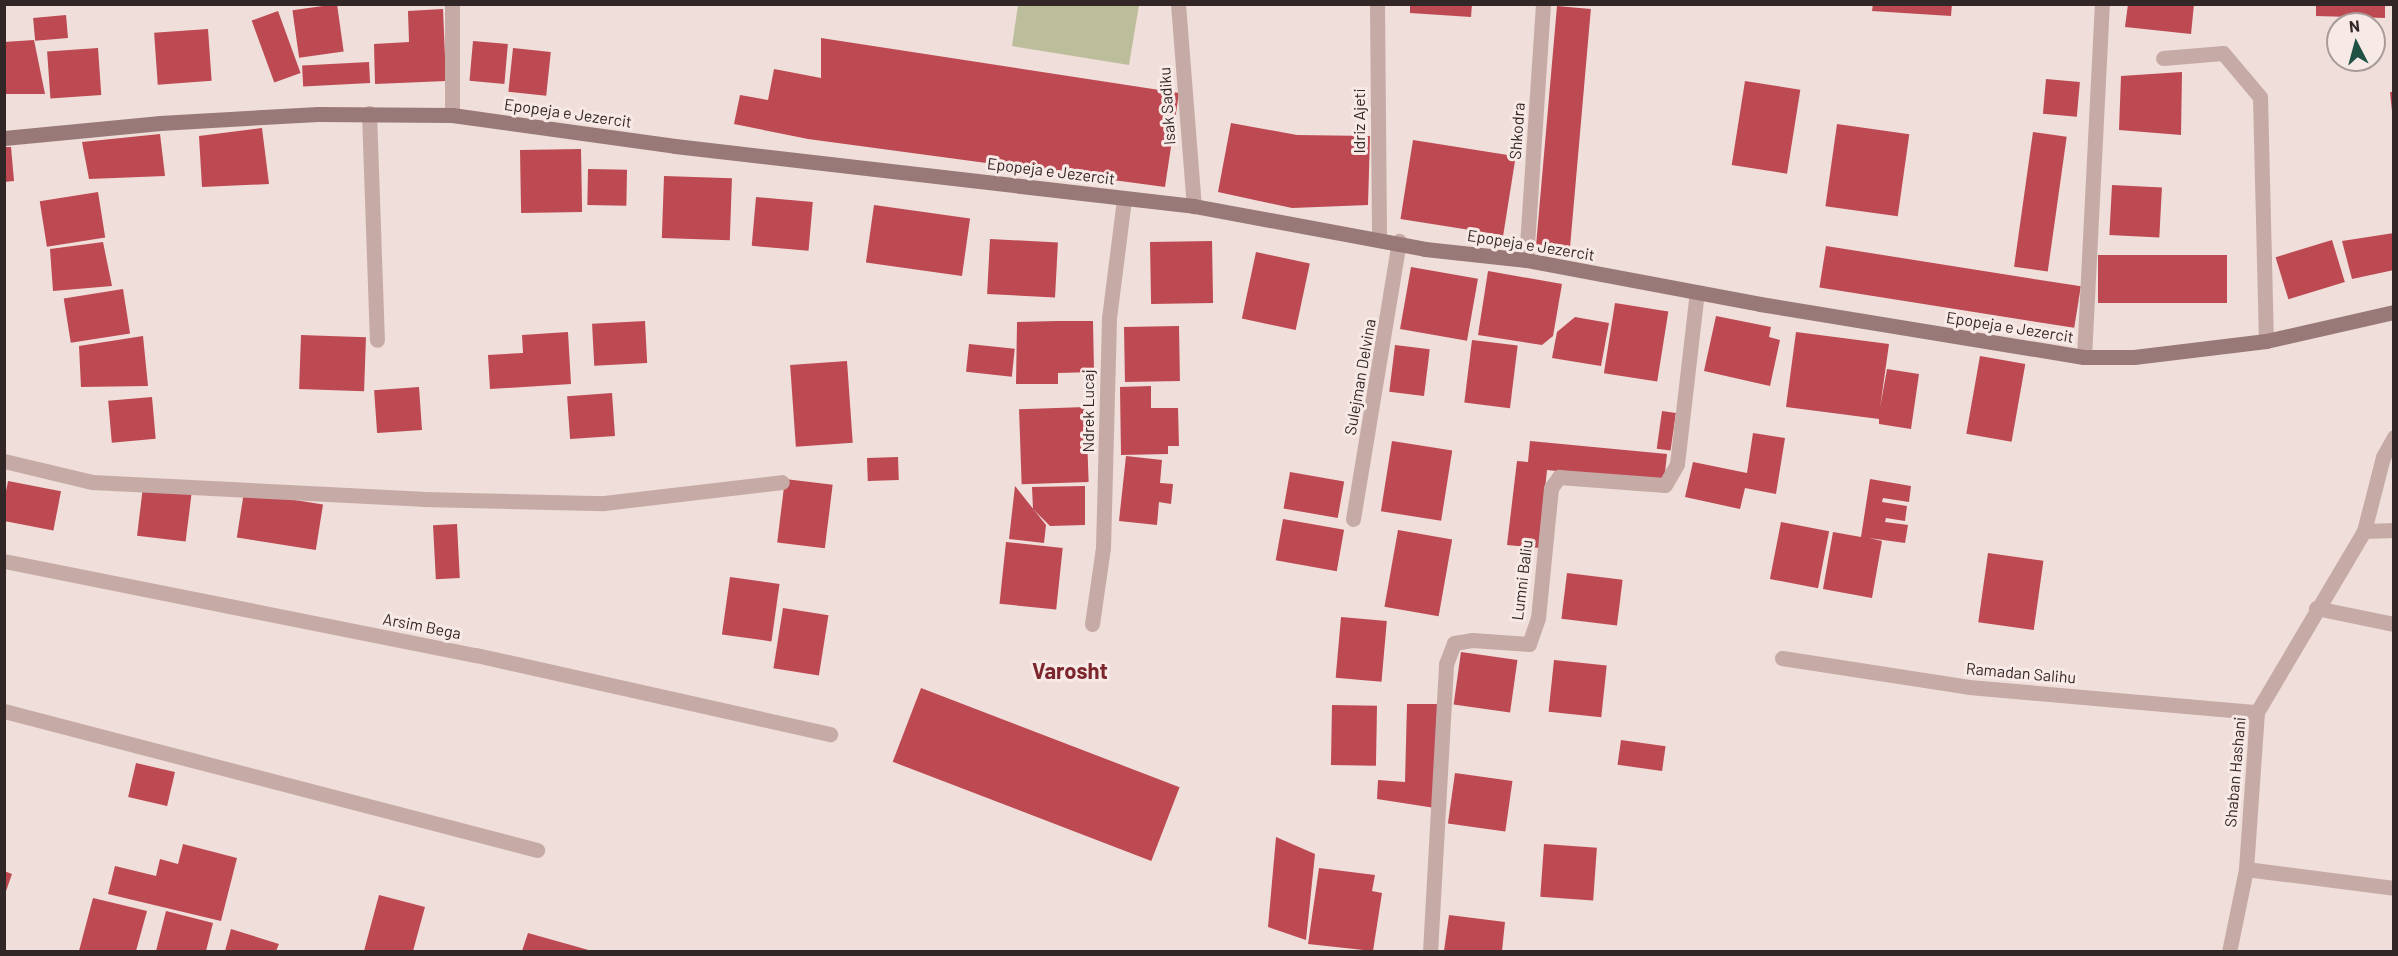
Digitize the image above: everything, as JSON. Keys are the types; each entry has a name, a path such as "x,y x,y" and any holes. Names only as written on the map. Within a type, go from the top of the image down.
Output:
{"main road":[{"name":"Epopeja e Jezercit","path":"4,138 160,123 369,113 452,115 675,146 1194,206 1379,237 1425,249 1526,260 1697,292 2084,357 2134,357 2266,341 2394,312"}],"street":[{"path":"452,4 452,115"},
{"name":"Isak Sadiku","path":"1178,4 1194,206"},
{"name":"Idriz Ajeti","path":"1377,4 1379,237"},
{"name":"Shkodra","path":"1526,260 1543,4"},
{"name":"Epopeja e Jezercit","path":"2084,357 2102,4"},
{"path":"2163,58 2223,53 2260,97 2266,341"},
{"path":"369,113 377,340"},
{"name":"Ndrek Lucaj","path":"1092,624 1103,548 1109,318 1124,198"},
{"name":"Sulejman Delvina","path":"1353,519 1399,242"},
{"name":"Lumni Baliu","path":"1430,951 1445,679 1454,643 1472,640 1529,644 1538,618 1551,488 1558,477 1665,485 1677,464 1697,292"},
{"name":"Shaban Hashani","path":"2229,951 2246,869 2257,712 2316,608 2364,531 2383,457 2394,437"},
{"path":"4,461 92,482 422,499 604,503 782,482"},
{"path":"2364,531 2394,530"},
{"name":"Arsim Bega","path":"4,561 476,655 830,734"},
{"path":"2316,608 2394,624"},
{"name":"Ramadan Salihu","path":"1782,658 1969,687 2257,712"},
{"path":"4,711 537,850"},
{"path":"2246,869 2394,888"}],"green space":[{"path":"1018,5 1139,5 1129,65 1012,46"}],"building":[{"path":"337,4 344,52 299,58 292,10"},
{"path":"1410,4 1472,4 1471,17 1410,13"},
{"path":"1873,4 1952,4 1951,16 1872,11"},
{"path":"2128,4 2194,4 2191,34 2125,27"},
{"path":"2316,4 2385,4 2385,12 2326,12 2326,16 2316,16"},
{"path":"1557,6 1591,9 1570,249 1536,246"},
{"path":"443,9 446,81 375,84 374,44 409,42 408,11"},
{"path":"278,11 301,73 274,83 252,21"},
{"path":"66,15 68,38 35,41 33,18"},
{"path":"208,29 212,81 158,85 154,33"},
{"path":"821,38 1179,93 1165,187 808,139 734,124 740,95 768,100 774,69 821,78"},
{"path":"34,40 45,94 4,94 4,42"},
{"path":"473,41 508,44 504,84 470,81"},
{"path":"98,48 101,95 50,98 47,52"},
{"path":"513,48 551,52 546,96 508,92"},
{"path":"369,62 370,83 303,86 302,66"},
{"path":"2182,72 2181,135 2119,130 2121,76"},
{"path":"2046,79 2080,82 2077,117 2043,114"},
{"path":"1745,81 1800,90 1787,174 1732,165"},
{"path":"2390,92 2394,92 2394,111 2392,111"},
{"path":"1231,123 1297,135 1370,136 1368,205 1292,208 1218,192"},
{"path":"1837,124 1909,134 1898,216 1825,206"},
{"path":"262,128 269,184 202,187 199,136"},
{"path":"2033,132 2067,137 2048,271 2014,267"},
{"path":"160,134 165,176 89,179 82,142"},
{"path":"1413,140 1516,156 1503,235 1400,219"},
{"path":"4,147 11,147 14,181 4,182"},
{"path":"581,149 582,212 521,213 520,150"},
{"path":"588,169 627,170 626,206 587,205"},
{"path":"664,176 732,178 730,240 662,238"},
{"path":"2112,185 2162,188 2159,238 2109,235"},
{"path":"98,192 105,237 47,247 40,201"},
{"path":"756,197 813,202 809,251 752,246"},
{"path":"874,205 970,218 962,276 866,262"},
{"path":"2394,233 2394,270 2352,279 2342,241"},
{"path":"990,239 1058,243 1055,297 987,294"},
{"path":"2332,240 2345,282 2288,299 2276,257"},
{"path":"1212,241 1213,303 1151,304 1150,242"},
{"path":"103,242 112,286 53,291 50,249"},
{"path":"1826,246 2081,286 2074,328 1819,287"},
{"path":"1256,252 1310,263 1296,330 1242,319"},
{"path":"2098,255 2227,255 2227,303 2098,303"},
{"path":"1411,267 1478,279 1467,341 1400,329"},
{"path":"1488,271 1562,284 1553,336 1542,345 1478,335"},
{"path":"123,289 130,333 71,343 64,298"},
{"path":"1615,303 1668,311 1657,382 1604,373"},
{"path":"1716,316 1771,327 1769,337 1780,340 1770,386 1704,371"},
{"path":"1575,317 1609,323 1601,366 1552,358 1557,332"},
{"path":"645,321 647,363 594,366 592,324"},
{"path":"1093,321 1094,372 1058,373 1058,384 1016,384 1017,322"},
{"path":"1179,326 1180,381 1125,382 1124,327"},
{"path":"568,332 571,384 490,389 488,355 523,353 522,335"},
{"path":"1796,332 1889,344 1880,408 1887,369 1919,374 1911,429 1879,424 1879,419 1786,407"},
{"path":"301,335 366,337 364,391 299,389"},
{"path":"143,336 148,386 81,387 79,346"},
{"path":"1472,340 1518,346 1510,408 1464,403"},
{"path":"969,344 1015,349 1012,377 966,372"},
{"path":"1395,345 1430,349 1424,396 1389,392"},
{"path":"1980,356 2025,364 2012,442 1966,434"},
{"path":"847,361 853,443 796,447 790,365"},
{"path":"1151,386 1151,408 1178,408 1179,446 1168,446 1168,454 1121,455 1120,387"},
{"path":"419,387 422,430 377,433 374,390"},
{"path":"612,393 615,436 570,439 567,396"},
{"path":"152,397 156,439 112,443 108,401"},
{"path":"1086,407 1089,482 1022,484 1019,409"},
{"path":"1662,411 1676,413 1671,451 1657,449"},
{"path":"1753,433 1785,438 1776,494 1745,488 1740,509 1685,497 1693,462 1747,473"},
{"path":"1392,441 1452,451 1441,521 1381,511"},
{"path":"1530,441 1667,454 1664,482 1547,470 1539,548 1507,545 1517,461 1528,462"},
{"path":"1126,456 1162,460 1160,483 1173,484 1171,504 1159,502 1157,525 1119,521"},
{"path":"898,457 899,480 868,481 867,458"},
{"path":"1290,472 1344,482 1338,518 1284,508"},
{"path":"785,479 833,485 825,548 777,543"},
{"path":"1870,479 1911,486 1909,502 1883,498 1882,502 1907,506 1905,521 1886,518 1885,522 1908,525 1905,543 1869,538 1882,541 1872,598 1823,589 1833,532 1861,537"},
{"path":"8,481 61,491 53,531 4,521 4,502"},
{"path":"1015,486 1046,525 1044,543 1009,539"},
{"path":"1085,486 1085,525 1050,526 1033,509 1032,487"},
{"path":"143,487 192,493 186,542 137,536"},
{"path":"244,492 323,505 316,550 237,537"},
{"path":"1283,519 1344,530 1337,571 1276,560"},
{"path":"1781,522 1829,531 1818,588 1770,579"},
{"path":"457,524 460,578 436,579 433,525"},
{"path":"1398,530 1452,540 1439,616 1384,607"},
{"path":"1006,542 1063,548 1056,610 1000,604"},
{"path":"1988,553 2043,561 2034,630 1978,622"},
{"path":"1567,573 1623,580 1617,625 1561,619"},
{"path":"730,577 780,584 771,641 722,634"},
{"path":"783,608 828,615 819,675 773,668"},
{"path":"1341,617 1387,621 1382,682 1336,678"},
{"path":"1461,652 1517,660 1510,712 1454,704"},
{"path":"1554,660 1607,666 1601,717 1549,712"},
{"path":"921,688 1180,787 1151,861 893,762"},
{"path":"1407,704 1439,704 1435,808 1377,799 1378,780 1405,782"},
{"path":"1332,705 1377,706 1376,766 1331,765"},
{"path":"1621,740 1666,746 1662,771 1618,765"},
{"path":"136,763 175,772 167,806 128,797"},
{"path":"1455,773 1512,781 1505,832 1448,824"},
{"path":"1276,837 1315,854 1306,940 1268,927"},
{"path":"183,844 237,858 221,921 108,894 115,866 156,876 160,859 178,864"},
{"path":"1544,844 1597,848 1593,901 1540,897"},
{"path":"1319,868 1375,875 1372,891 1382,893 1373,951 1308,944"},
{"path":"4,871 12,874 5,894 4,894"},
{"path":"379,895 425,907 413,951 364,951"},
{"path":"93,898 147,911 136,951 79,951"},
{"path":"166,911 213,923 206,951 156,951"},
{"path":"1449,915 1505,922 1502,951 1444,951"},
{"path":"231,929 279,944 276,951 225,951"},
{"path":"528,933 592,951 522,951"}],"district":[{"name":"Varosht","path":"1070,671"}]}
